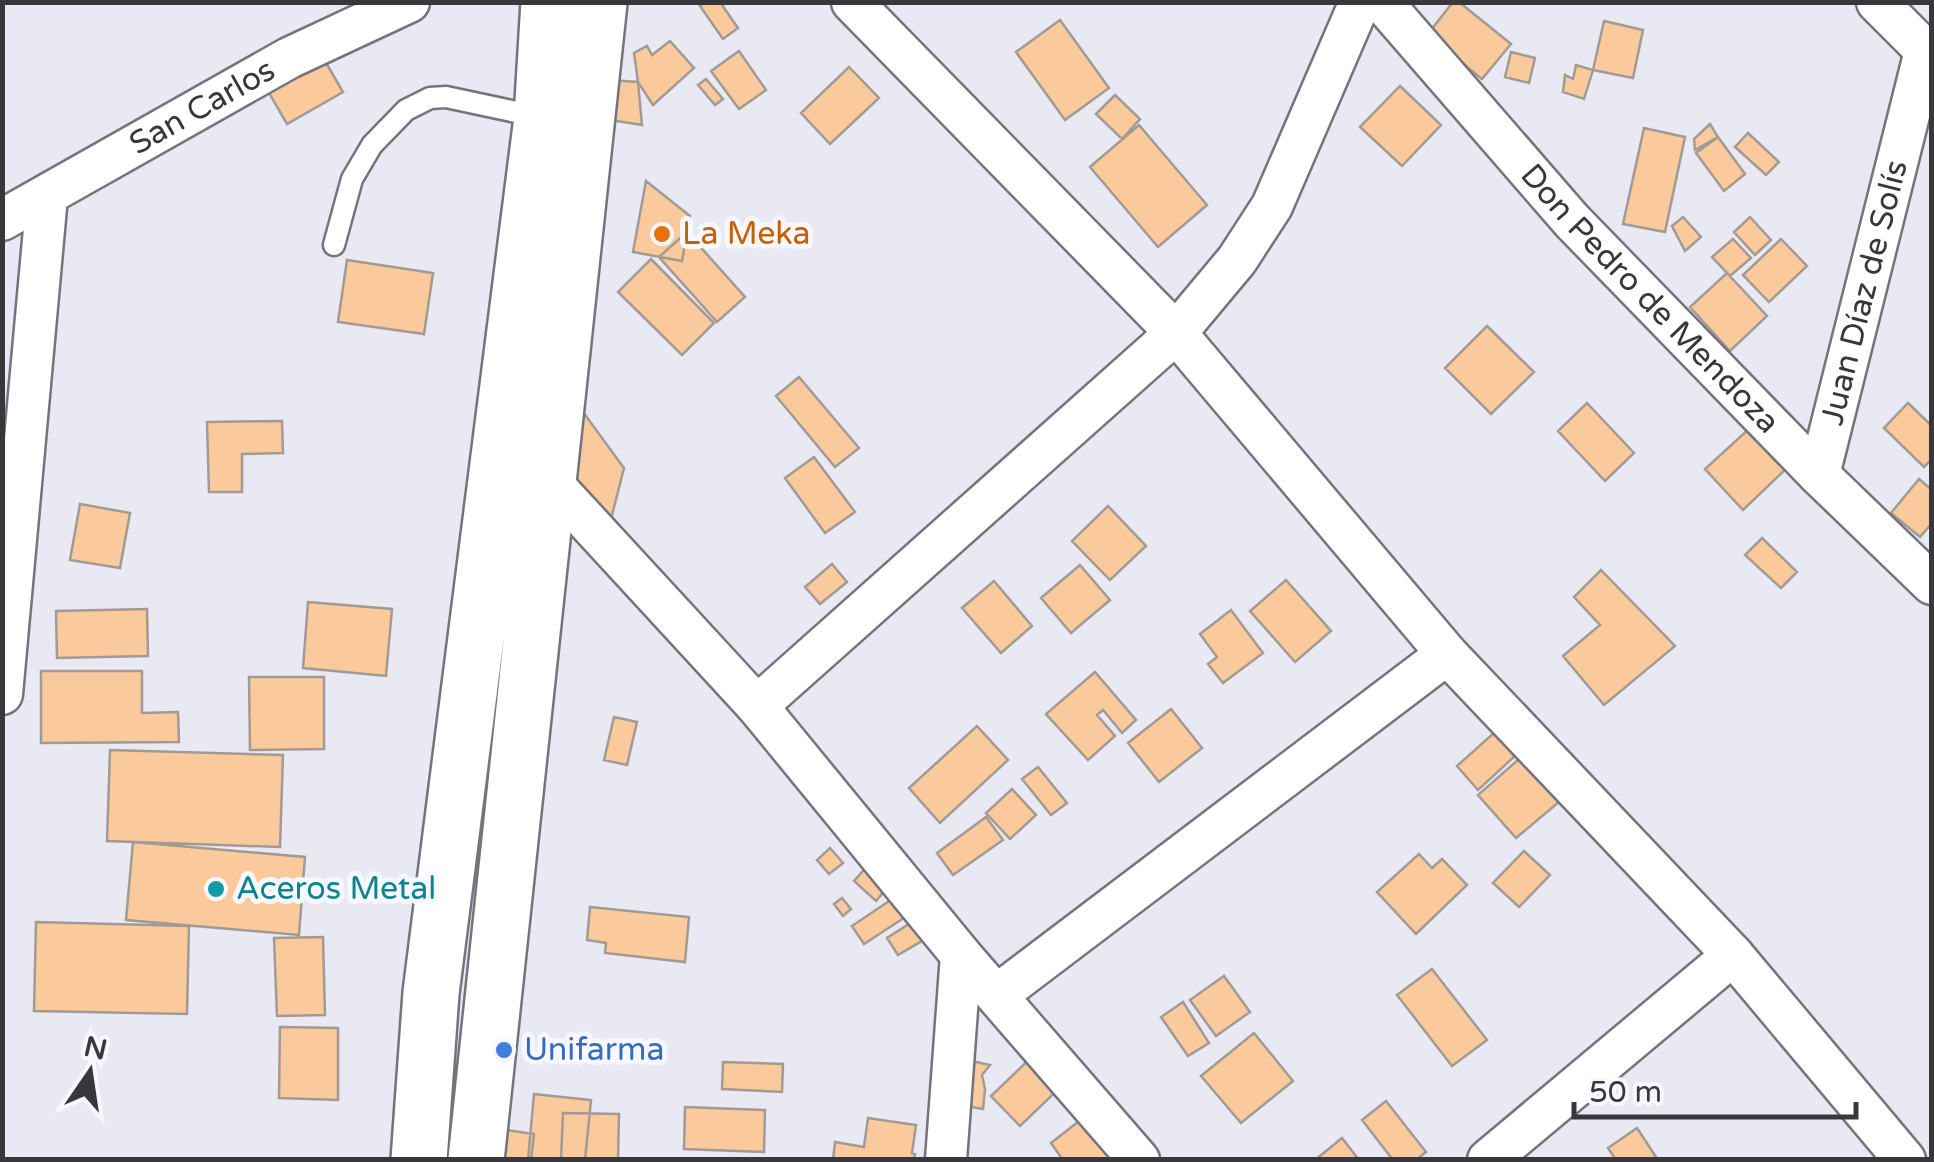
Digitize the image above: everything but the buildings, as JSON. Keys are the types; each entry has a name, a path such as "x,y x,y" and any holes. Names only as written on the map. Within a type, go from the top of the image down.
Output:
{"highway":[{"path":"419,1160 432,992 542,118 549,2"},
{"path":"476,1160 599,2"}],"street":[{"name":"San Carlos","path":"2,220 289,58 409,2"},
{"path":"852,2 1176,333 1447,654 1732,955 1905,1160"},
{"path":"757,706 1176,333 1237,260 1272,206 1360,2"},
{"name":"Don Pedro de Mendoza","path":"1382,2 1572,222 1819,476 1932,584"},
{"path":"1877,2 1928,54"},
{"name":"Juan Díaz de Solís","path":"1819,476 1928,54"},
{"path":"2,694 47,196"},
{"path":"548,479 757,706 961,955 1138,1160"},
{"path":"996,996 1447,654"},
{"path":"946,1160 961,955"},
{"path":"1488,1160 1732,955"}],"lane":[{"path":"334,246 352,180 372,145 406,110 430,98 446,97 542,118"}],"place":[{"name":"La Meka","path":"662,234"},
{"name":"Aceros Metal","path":"216,889"},
{"name":"Unifarma","path":"504,1050"}]}
